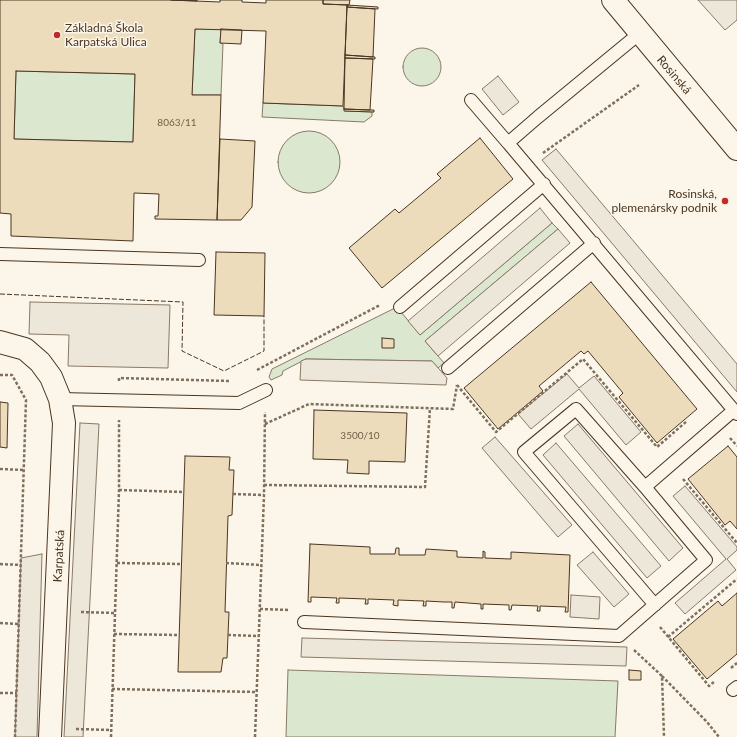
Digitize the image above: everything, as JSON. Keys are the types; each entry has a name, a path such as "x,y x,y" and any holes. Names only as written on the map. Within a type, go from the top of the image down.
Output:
{"street":[{"name":"Rosinská","path":"613,0 737,149"},
{"name":"Karpatská","path":"0,342 25,349 40,362 52,377 60,399 64,423 50,737"}],"lane":[{"path":"508,143 640,33"},
{"path":"471,100 594,243 735,412 645,487"},
{"path":"400,308 544,184"},
{"path":"448,368 594,243"},
{"path":"0,254 199,260"},
{"path":"60,399 239,403 266,390"},
{"path":"304,622 618,636 651,609 706,560 645,487 576,409 524,452 651,609"}],"path":[{"path":"527,165 639,85"},
{"path":"253,372 384,303"},
{"path":"265,424 310,404 453,409 457,384 496,432 583,359 657,447 693,417"},
{"path":"0,375 12,376 26,400 15,737"},
{"path":"111,737 119,490 119,378 235,381"},
{"path":"256,737 266,390"},
{"path":"264,485 425,487 430,408"},
{"path":"724,443 730,438"},
{"path":"0,469 24,470"},
{"path":"688,473 682,478 737,543"},
{"path":"119,490 184,492"},
{"path":"233,494 264,495"},
{"path":"117,563 182,564"},
{"path":"226,563 262,565"},
{"path":"0,564 21,565"},
{"path":"668,637 737,579"},
{"path":"260,609 293,610"},
{"path":"651,609 668,637 709,686 720,677"},
{"path":"77,612 114,613"},
{"path":"0,623 18,624"},
{"path":"114,634 179,635"},
{"path":"228,635 259,636"},
{"path":"618,636 662,676 707,722 719,737"},
{"path":"726,672 737,663"},
{"path":"662,676 664,737"},
{"path":"112,689 257,692"},
{"path":"0,693 16,693"},
{"path":"72,729 111,730"}],"green space":[{"path":"195,29 221,29 220,43 223,44 221,95 192,95"},
{"path":"418,48 426,48 436,53 440,60 440,74 436,81 426,86 418,86 408,81 406,78 403,71 403,63 408,53 411,51"},
{"path":"16,71 135,74 133,142 14,139"},
{"path":"263,103 343,106 345,111 372,112 372,116 364,122 262,117"},
{"path":"303,131 315,131 331,140 338,150 340,162 338,174 331,184 315,193 303,193 292,188 283,179 278,168 278,156 283,145 292,136"},
{"path":"552,223 558,229 425,341 444,363 438,368 432,361 306,359 283,371 282,375 271,380 269,377 272,369 397,307 420,335"},
{"path":"288,670 618,681 615,737 286,737"}],"shaded area":[{"path":"698,0 737,0 737,20 725,30"},
{"path":"498,76 519,102 503,115 482,89"},
{"path":"556,149 737,364 737,392 542,160"},
{"path":"540,208 552,223 420,335 408,321"},
{"path":"558,229 570,243 438,356 425,341"},
{"path":"30,302 170,305 168,368 68,366 69,335 29,334"},
{"path":"306,359 432,361 447,378 446,385 300,380 301,361"},
{"path":"567,374 579,388 594,376 641,432 626,445 579,389 531,429 518,414"},
{"path":"80,423 99,424 83,737 64,737"},
{"path":"578,424 683,548 669,561 564,436"},
{"path":"495,437 572,525 558,537 482,448"},
{"path":"556,443 661,566 647,578 543,455"},
{"path":"685,486 737,547 737,550 727,559 736,570 685,614 675,603 726,559 673,496"},
{"path":"593,552 629,594 614,607 577,565"},
{"path":"42,554 37,737 15,737 21,558"},
{"path":"571,595 600,597 599,619 570,617"},
{"path":"302,638 627,647 626,666 301,657"}],"building":[{"path":"0,0 171,0 220,2 220,0 242,0 242,2 266,3 266,0 323,0 323,4 347,5 343,106 263,103 266,31 195,29 192,95 221,95 217,220 155,219 155,216 158,216 159,194 134,193 133,241 11,236 11,214 0,213","holes":["16,71 135,74 133,142 14,139"]},
{"path":"171,0 197,0 197,1"},
{"path":"323,0 350,0 349,5 323,4"},
{"path":"347,5 378,7 378,9 347,7"},
{"path":"347,7 375,9 373,57 345,55"},
{"path":"221,29 242,30 241,44 220,43"},
{"path":"345,55 375,57 375,59 345,58"},
{"path":"345,58 373,59 370,110 344,109"},
{"path":"344,109 374,110 374,112 344,111"},
{"path":"480,138 513,179 382,288 349,248 395,209 399,213 441,178 437,174"},
{"path":"220,139 255,141 252,207 241,220 217,220"},
{"path":"216,252 265,253 264,316 214,315"},
{"path":"591,282 697,409 657,443 619,397 623,393 588,351 584,354 581,351 539,386 543,391 498,429 464,388"},
{"path":"382,338 394,339 394,348 382,348"},
{"path":"0,402 8,403 7,448 0,447"},
{"path":"314,410 407,413 405,462 369,461 369,474 347,473 348,460 313,459"},
{"path":"728,446 737,457 737,529 730,521 725,525 688,479"},
{"path":"185,456 230,457 229,470 234,470 232,515 228,516 225,612 229,612 227,658 223,658 221,672 178,672"},
{"path":"310,544 370,547 370,554 395,554 396,548 399,548 399,555 425,555 426,549 457,551 457,557 483,558 483,551 485,552 485,558 511,559 511,552 570,555 568,612 565,612 566,607 540,606 540,611 537,611 538,606 512,605 511,610 509,610 509,605 483,604 483,609 481,609 481,604 455,602 454,608 452,608 452,602 426,601 426,606 423,606 424,601 398,600 398,606 393,605 394,600 368,599 368,604 365,604 366,599 339,598 339,603 336,603 337,598 311,597 311,602 308,602"},
{"path":"737,593 737,654 707,679 673,639 718,601 722,606"},
{"path":"629,670 641,671 641,680 629,680"}],"fence":[{"path":"0,294 183,302 182,351 224,371 264,351 264,316"}],"place":[{"name":"Základná Škola Karpatská Ulica","path":"57,35"},
{"name":"Rosinská, plemenársky podnik","path":"725,201"}]}
